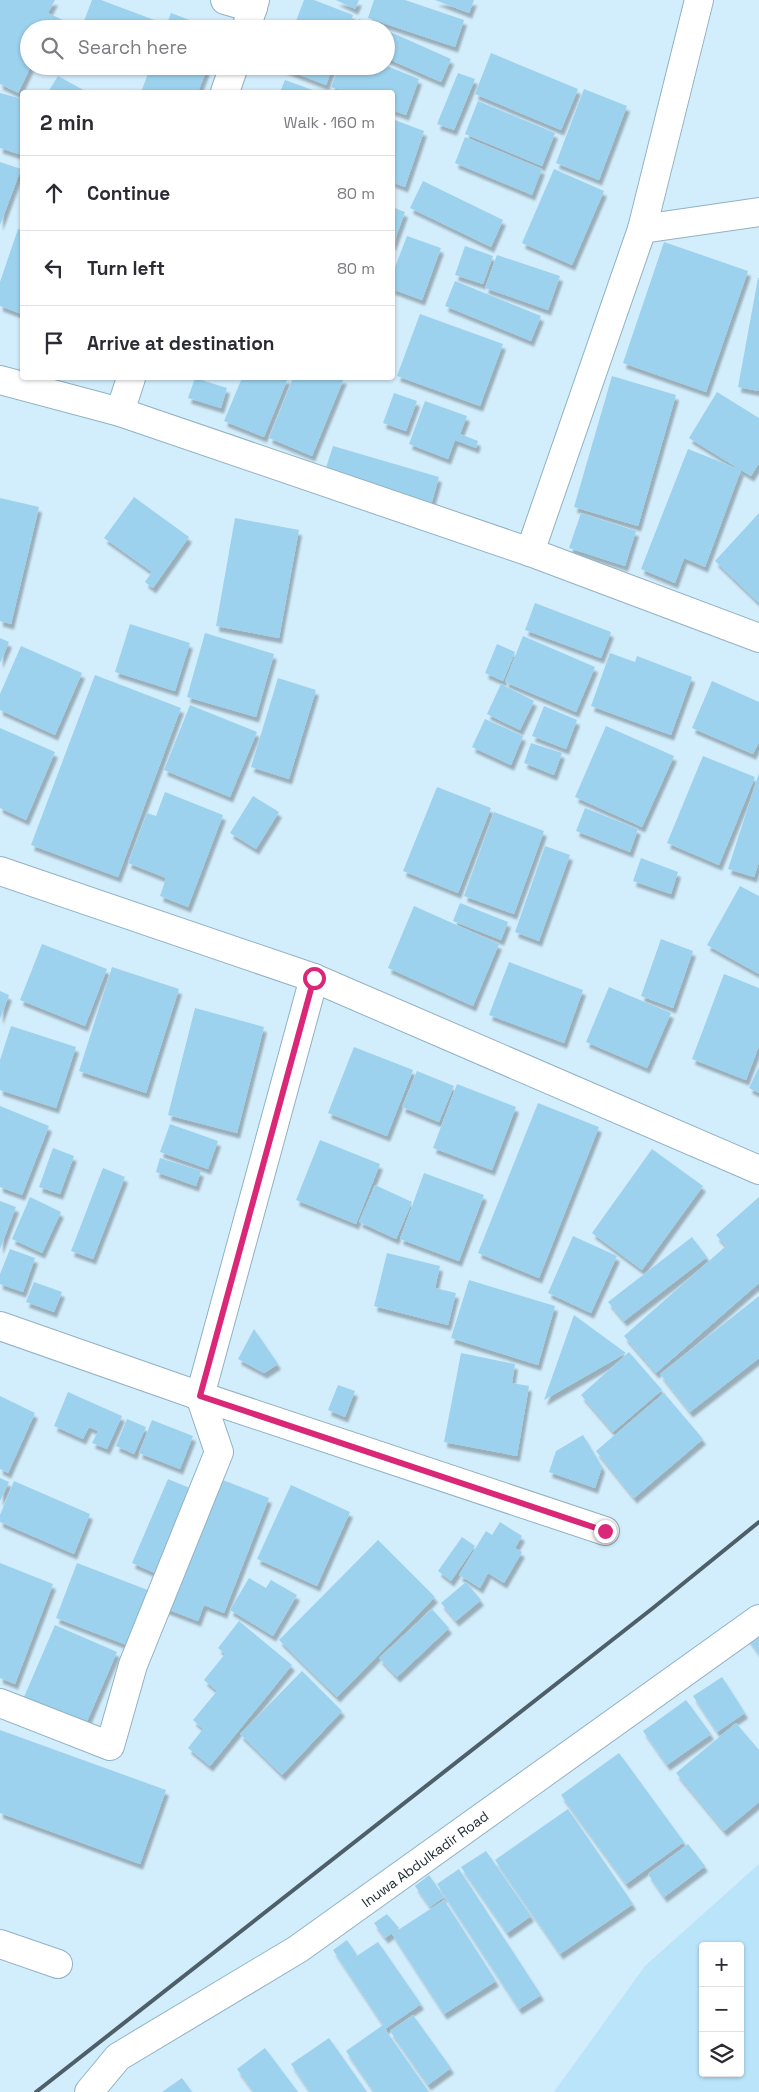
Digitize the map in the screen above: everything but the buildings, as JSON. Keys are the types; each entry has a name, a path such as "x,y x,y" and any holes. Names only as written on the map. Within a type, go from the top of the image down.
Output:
{"street":[{"path":"225,0 252,12"},
{"path":"530,552 642,229 699,0"},
{"path":"226,90 231,75"},
{"path":"642,229 759,212"},
{"path":"0,380 120,412 530,552 759,638"},
{"path":"120,412 130,380"},
{"path":"0,871 314,978 759,1170"},
{"path":"0,1703 110,1746 133,1665 218,1452 200,1396 314,978"},
{"path":"0,1326 200,1396 605,1531"},
{"name":"Inuwa Abdulkadir Road","path":"89,2092 118,2057 298,1949 759,1620"},
{"path":"0,1944 58,1964"}],"shaded area":[{"path":"759,1864 759,2092 554,2092 645,1966"}],"railway":[{"path":"36,2092 653,1608 759,1522"}],"route":[{"path":"314,978 200,1396 605,1531"}]}
